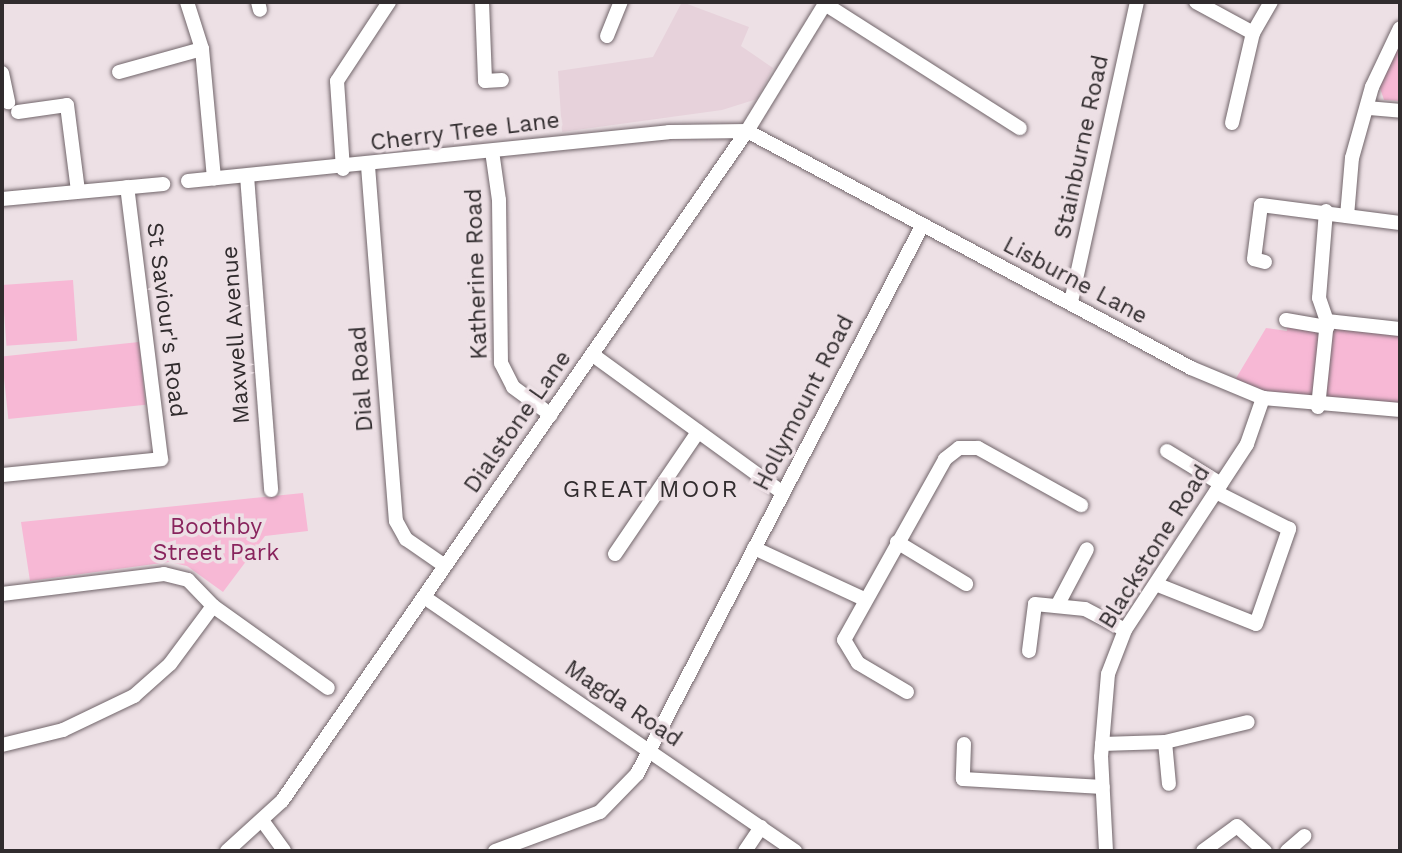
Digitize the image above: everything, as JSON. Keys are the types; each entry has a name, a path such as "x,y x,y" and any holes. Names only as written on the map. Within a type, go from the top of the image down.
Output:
{"street":[{"path":"187,2 202,49 214,178"},
{"path":"343,169 337,81 389,2"},
{"path":"482,2 485,81 502,80"},
{"path":"607,36 621,2"},
{"name":"Stainburne Road","path":"1071,302 1137,2"},
{"path":"1196,2 1253,33"},
{"path":"1233,123 1253,33 1271,2"},
{"path":"826,3 1020,128"},
{"name":"Dialstone Lane","path":"228,851 264,823 424,597 747,131 826,3"},
{"path":"1347,216 1352,158 1375,76 1400,28"},
{"path":"119,72 202,49"},
{"path":"2,73 13,107 67,105 78,191"},
{"path":"1368,108 1400,111"},
{"name":"Cherry Tree Lane","path":"188,181 343,169 669,132 747,131"},
{"name":"Lisburne Lane","path":"747,131 1191,368 1263,398 1318,407 1400,410"},
{"name":"Katherine Road","path":"492,151 499,200 501,363 513,387 551,415"},
{"name":"Dial Road","path":"369,166 396,521 406,539 445,566"},
{"name":"Maxwell Avenue","path":"247,176 271,490"},
{"path":"2,199 163,184"},
{"name":"St Saviour's Road","path":"2,475 160,459 127,187"},
{"path":"1265,262 1254,259 1261,205 1326,211 1400,223"},
{"path":"1318,407 1327,324 1319,298 1326,211"},
{"name":"Hollymount Road","path":"495,851 600,812 652,751 754,548 922,226"},
{"path":"1286,320 1400,329"},
{"path":"593,355 783,493"},
{"name":"Blackstone Road","path":"1105,851 1102,744 1108,674 1125,630 1158,585 1247,444 1263,398"},
{"path":"615,554 698,432"},
{"path":"907,693 845,649 846,631 945,459 960,449 978,448 1066,492 1081,505"},
{"path":"1158,585 1256,624 1289,529 1218,488 1167,451"},
{"path":"897,542 966,584"},
{"path":"754,548 864,598"},
{"path":"1057,606 1087,549"},
{"path":"2,594 164,574 188,580 213,606 328,688"},
{"name":"Magda Road","path":"424,597 795,851"},
{"path":"1029,651 1035,604 1085,609 1125,630"},
{"path":"2,745 64,730 134,696 170,664 213,606"},
{"path":"1102,744 1165,742 1248,722"},
{"path":"1165,742 1170,784"},
{"path":"964,744 963,779 1102,787"},
{"path":"264,823 284,851"},
{"path":"1203,851 1237,826 1265,851"},
{"path":"745,851 761,827"},
{"path":"1287,851 1304,836"}],"shaded area":[{"path":"682,2 749,27 741,46 773,68 757,99 722,110 562,132 558,71 653,57"}],"green space":[{"path":"1400,41 1400,101 1384,100 1379,85"},
{"path":"73,280 77,341 6,346 2,285"},
{"path":"1286,320 1400,329 1400,410 1365,411 1232,385 1266,328 1287,331"},
{"path":"139,342 146,405 8,419 2,356"},
{"name":"Boothby Street Park","path":"303,493 308,531 265,536 223,592 187,566 169,562 30,581 21,522"}],"district":[{"name":"GREAT MOOR","path":"651,490"}]}
